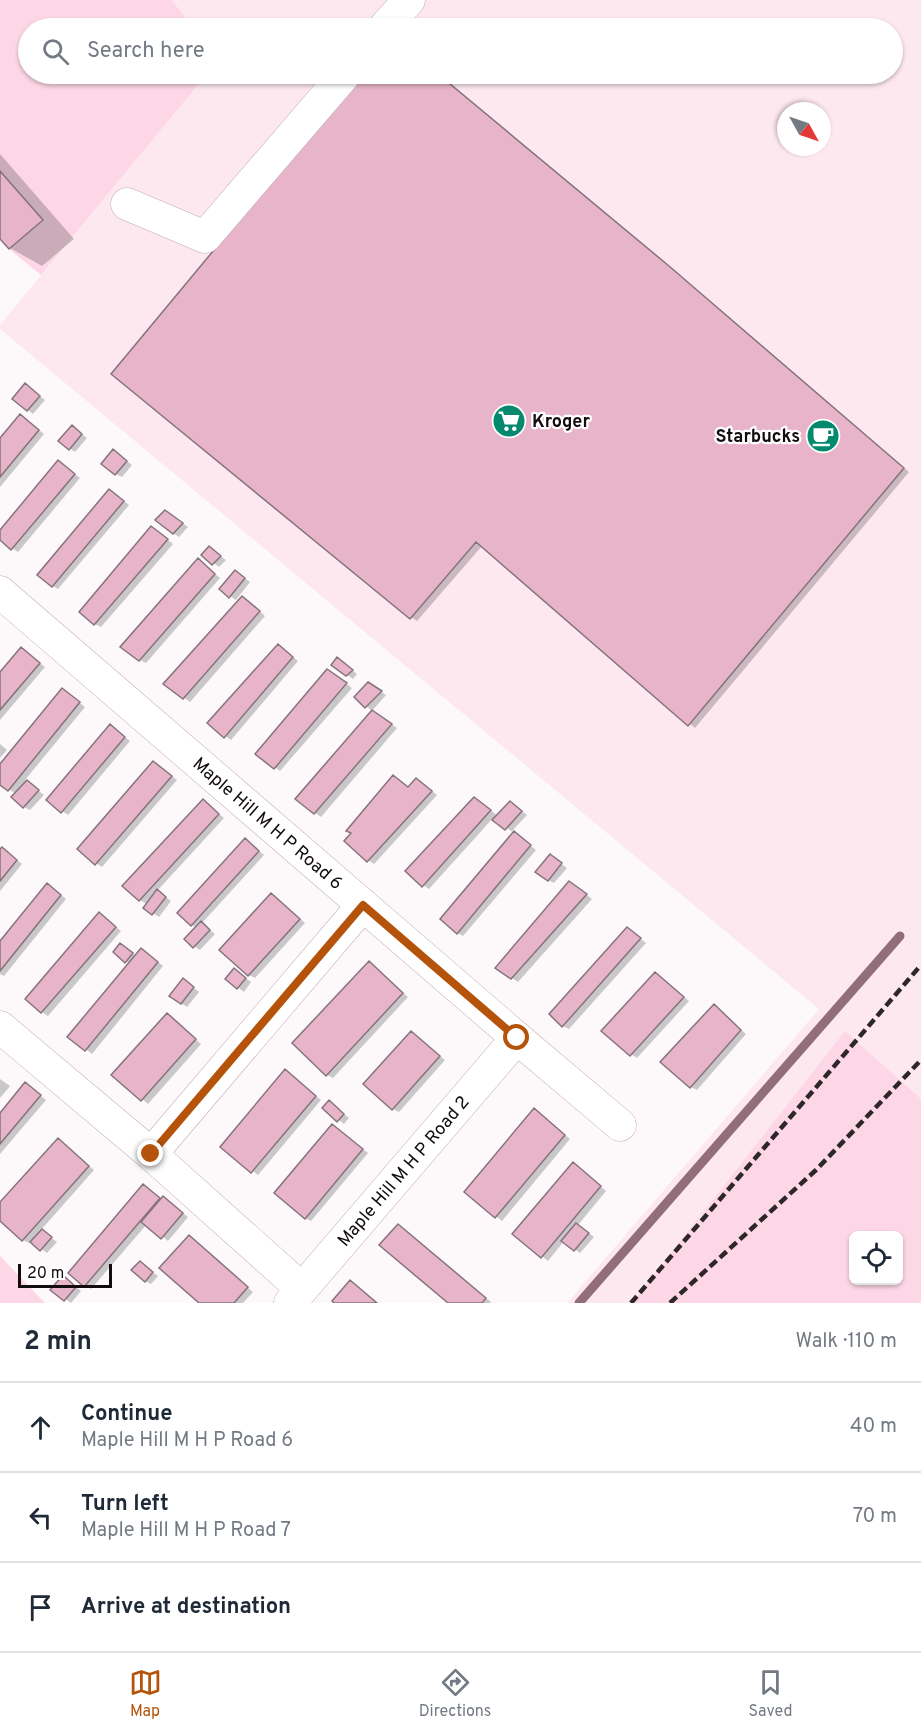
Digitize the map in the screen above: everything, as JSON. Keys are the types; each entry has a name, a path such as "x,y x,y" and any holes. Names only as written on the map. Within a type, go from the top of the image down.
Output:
{"street":[{"path":"393,18 408,0"},
{"path":"127,204 205,237 336,84"},
{"name":"Maple Hill M H P Road 6","path":"0,592 620,1125"},
{"path":"151,1154 363,905"},
{"path":"0,1027 151,1154 296,1296"},
{"name":"Maple Hill M H P Road 2","path":"296,1296 517,1038"}],"shaded area":[{"path":"0,0 172,0 186,18 18,18 18,84 199,84 41,275 9,249 43,220 0,171"},
{"path":"172,0 921,0 921,1303 567,1303 819,1009 0,329 0,325 199,84 903,84 903,18 186,18"},
{"path":"845,1031 921,1099 921,1303 632,1303"},
{"path":"0,1256 45,1303 0,1303"}],"building":[{"name":"Kroger","path":"352,84 450,84 669,266 904,468 688,726 476,542 410,619 111,374"},
{"path":"0,171 43,220 9,249 0,239"},
{"path":"25,383 40,396 27,411 12,399"},
{"path":"20,414 39,430 0,477 0,438"},
{"path":"72,425 82,434 69,450 58,441"},
{"path":"113,449 127,461 115,475 101,464"},
{"path":"58,460 75,474 11,550 0,540 0,530"},
{"path":"109,489 124,501 52,587 37,575"},
{"path":"165,510 183,523 173,534 155,520"},
{"path":"151,526 168,539 94,625 79,612"},
{"path":"209,546 221,556 212,565 201,555"},
{"path":"198,558 215,574 139,661 120,647"},
{"path":"235,570 245,578 229,598 219,589"},
{"path":"242,596 260,611 183,699 163,684"},
{"path":"278,644 293,657 224,738 207,723"},
{"path":"21,647 40,663 0,710 0,672"},
{"path":"337,657 353,670 346,676 331,665"},
{"path":"327,669 347,683 274,769 255,754"},
{"path":"368,682 382,691 365,708 354,697"},
{"path":"62,688 80,702 8,791 0,785 0,764"},
{"path":"372,710 392,724 314,814 295,799"},
{"path":"110,724 125,737 61,813 46,800"},
{"path":"153,761 172,776 95,865 77,849"},
{"path":"393,775 408,787 416,778 432,791 367,862 344,841 351,833 346,831"},
{"path":"27,780 39,790 23,808 11,797"},
{"path":"474,797 491,810 422,887 405,871"},
{"path":"203,799 219,814 139,901 122,886"},
{"path":"510,801 522,811 505,830 492,820"},
{"path":"514,831 531,845 457,934 440,919"},
{"path":"245,838 259,851 191,926 177,913"},
{"path":"2,847 17,860 0,881 0,849"},
{"path":"550,854 562,863 548,881 535,872"},
{"path":"569,881 587,894 511,979 495,968"},
{"path":"47,883 61,895 0,971 0,941"},
{"path":"157,889 166,897 152,915 143,908"},
{"path":"271,893 300,919 248,976 219,950"},
{"path":"99,912 116,927 41,1013 25,999"},
{"path":"201,921 210,930 193,948 184,939"},
{"path":"627,927 641,938 562,1027 549,1014"},
{"path":"120,943 133,953 125,963 113,952"},
{"path":"141,948 158,962 85,1051 67,1037"},
{"path":"369,961 403,993 326,1076 292,1043"},
{"path":"234,968 246,978 237,989 225,979"},
{"path":"655,972 684,997 630,1056 601,1031"},
{"path":"183,978 194,987 181,1004 169,996"},
{"path":"714,1004 741,1030 690,1088 660,1062"},
{"path":"167,1013 196,1039 141,1101 111,1075"},
{"path":"411,1031 440,1056 392,1110 363,1084"},
{"path":"285,1069 316,1096 251,1173 220,1147"},
{"path":"25,1082 41,1095 0,1144 0,1113"},
{"path":"329,1100 344,1114 337,1122 322,1108"},
{"path":"534,1108 565,1135 495,1218 464,1192"},
{"path":"332,1124 363,1149 305,1219 274,1193"},
{"path":"58,1138 89,1166 22,1241 0,1221 0,1202"},
{"path":"573,1162 601,1186 541,1258 512,1234"},
{"path":"143,1184 160,1198 84,1287 68,1273"},
{"path":"163,1196 183,1213 161,1239 141,1222"},
{"path":"576,1223 589,1233 574,1251 561,1241"},
{"path":"398,1224 486,1298 482,1303 448,1303 379,1245"},
{"path":"42,1229 52,1237 40,1251 30,1242"},
{"path":"189,1235 248,1287 234,1303 199,1303 159,1268"},
{"path":"140,1261 153,1272 145,1282 131,1270"},
{"path":"63,1275 76,1287 64,1301 50,1290"},
{"path":"350,1280 377,1303 334,1303 332,1301"}],"waterway":[{"path":"579,1303 900,936"}],"railway":[{"path":"631,1303 921,965"},
{"path":"670,1303 816,1170 921,1060"}],"place":[{"name":"Kroger","path":"509,421"},
{"name":"Starbucks","path":"823,436"}],"route":[{"path":"151,1154 363,905 517,1038"}]}
